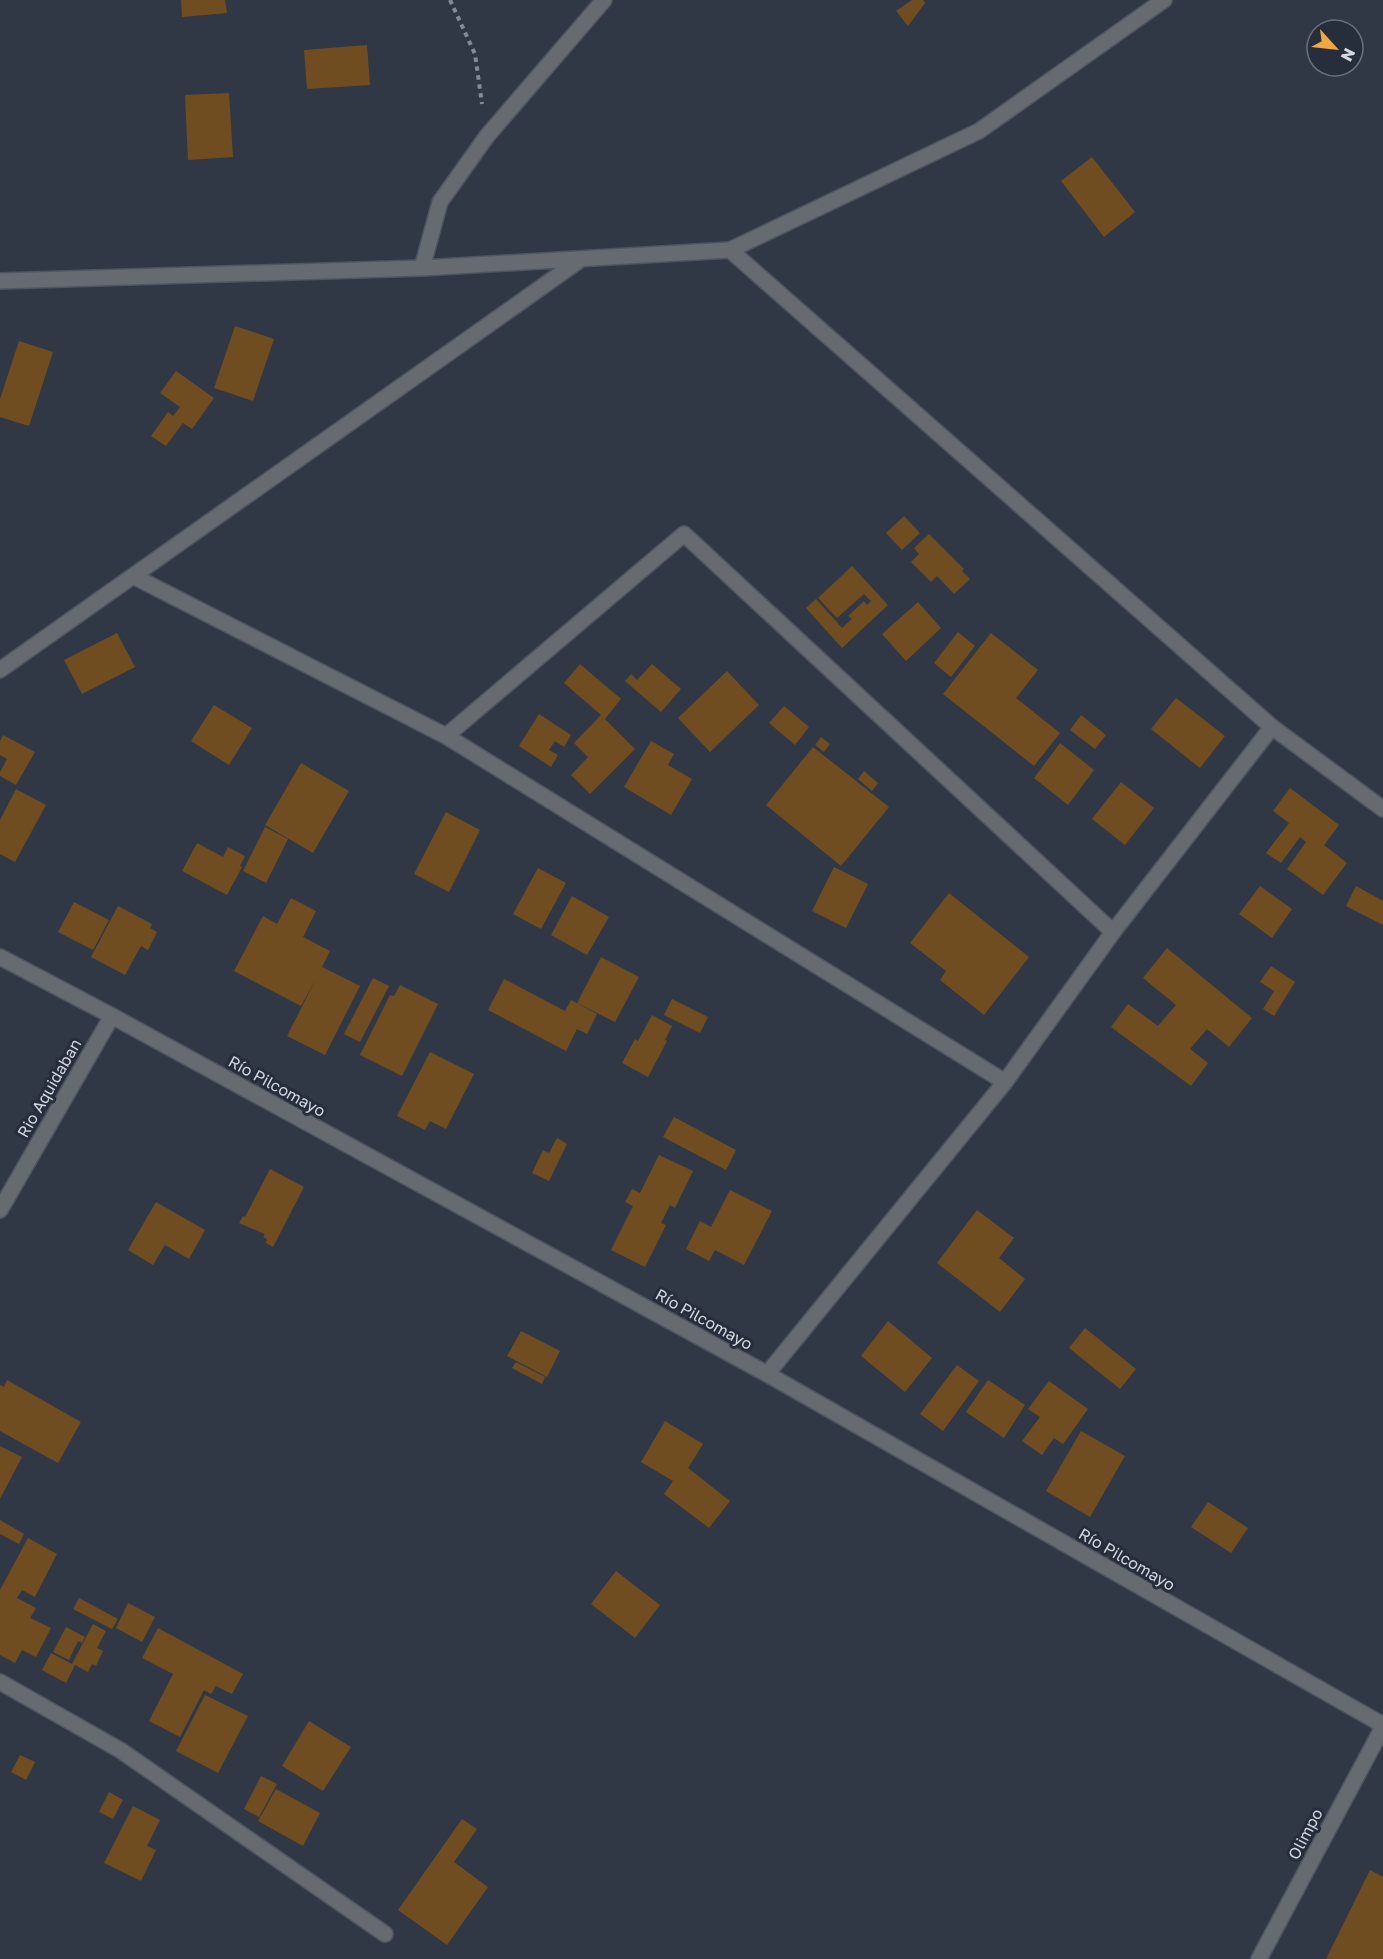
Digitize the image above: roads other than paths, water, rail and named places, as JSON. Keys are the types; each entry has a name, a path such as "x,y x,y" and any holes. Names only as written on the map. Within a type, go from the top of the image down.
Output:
{"street":[{"path":"422,268 440,202 487,136 604,0"},
{"path":"0,281 422,268 730,250 979,131 1164,0"},
{"path":"730,250 1272,727 1383,809"},
{"path":"0,670 580,260"},
{"path":"446,736 684,534 1113,932"},
{"path":"133,576 446,736 1005,1082"},
{"path":"767,1374 1005,1082 1113,932 1272,727"},
{"name":"Río Pilcomayo","path":"0,957 767,1374 1383,1726"},
{"name":"Rio Aquidaban","path":"0,1210 112,1016"},
{"path":"0,1682 120,1750 385,1934"},
{"name":"Olimpo","path":"1259,1959 1383,1726"}]}
